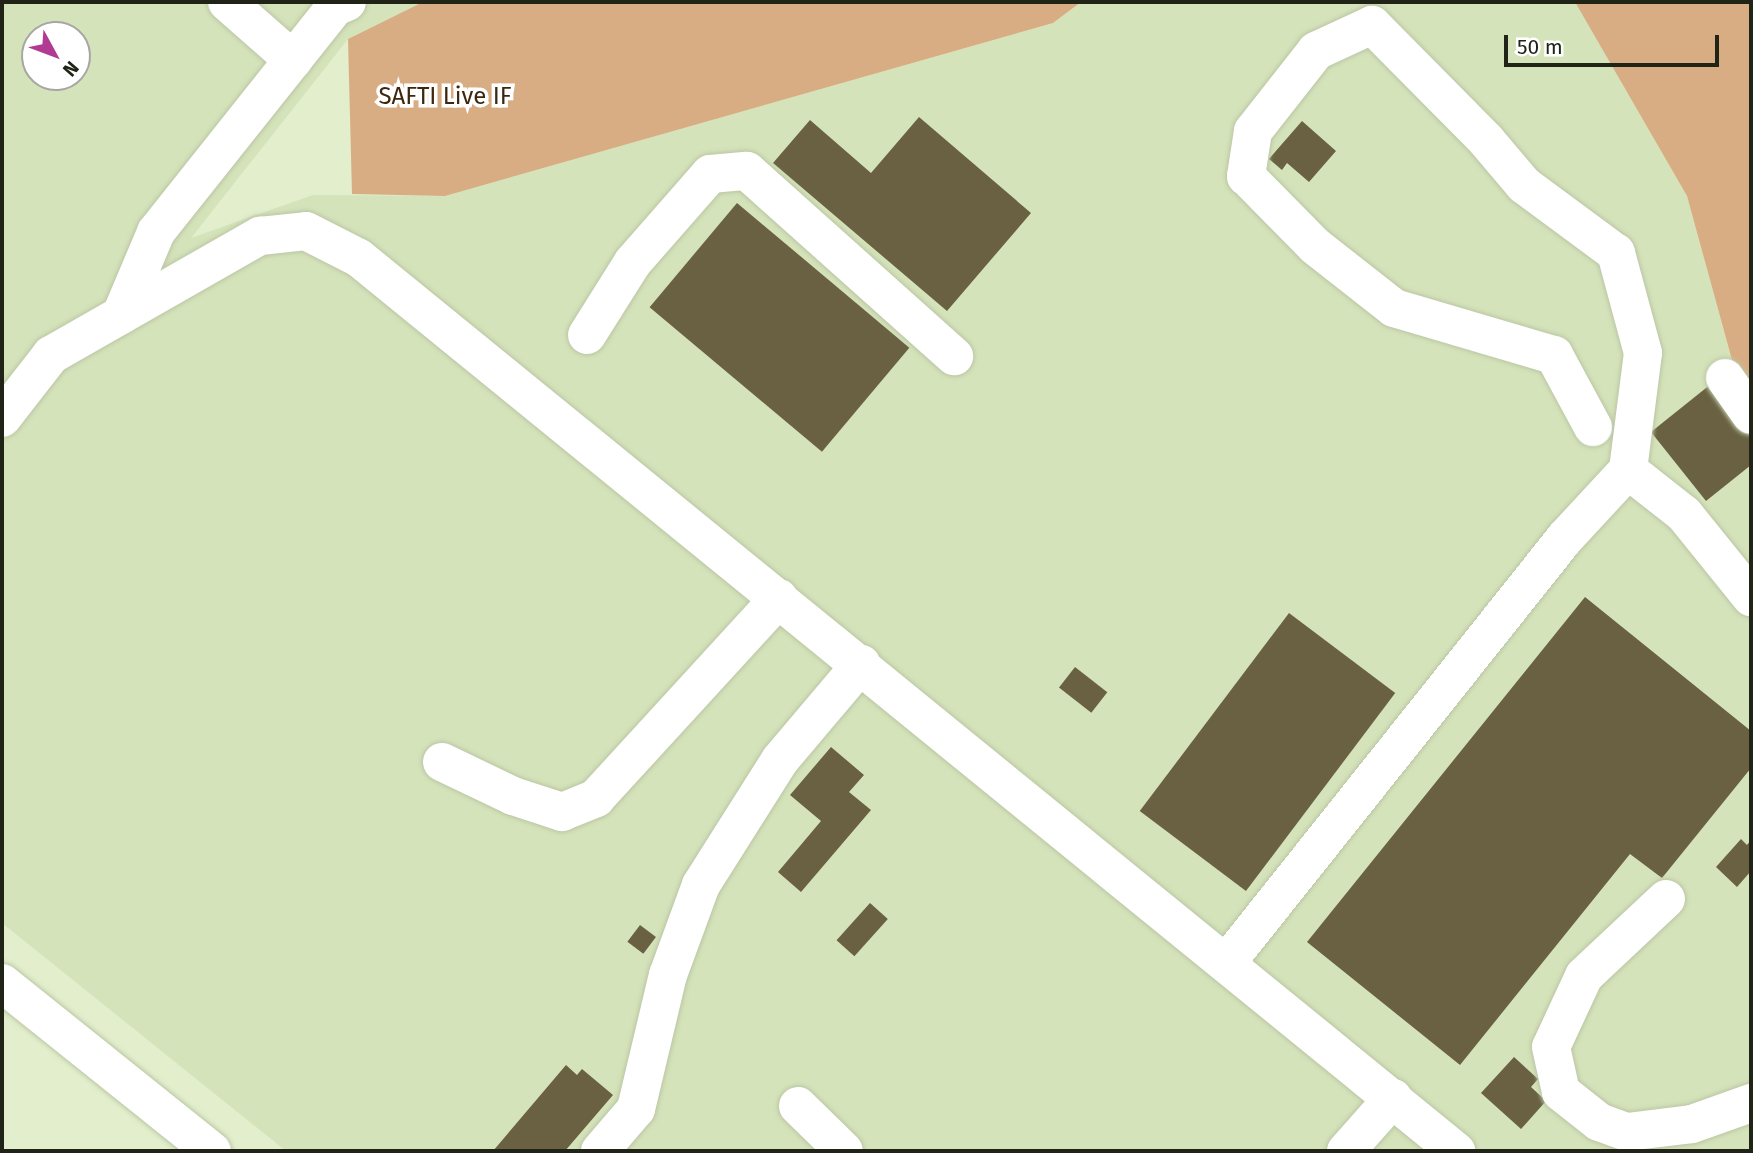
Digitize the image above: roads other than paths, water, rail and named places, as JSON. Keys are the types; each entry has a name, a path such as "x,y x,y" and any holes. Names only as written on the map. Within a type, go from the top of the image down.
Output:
{"main road":[{"path":"227,2 293,60"},
{"path":"121,316 156,232 335,7 347,2"},
{"path":"1227,961 1565,538 1628,470 1643,353 1616,253 1524,185 1486,139 1372,25 1316,51 1253,131 1246,176 1315,246 1394,308 1553,355 1593,427"},
{"path":"587,335 634,262 710,174 747,171 954,356"},
{"path":"2,418 51,355 260,236 306,231 359,258 1227,961 1457,1151"},
{"path":"1725,378 1751,415"},
{"path":"1628,470 1684,514 1751,597"},
{"path":"442,762 513,796 562,812 596,798 779,598"},
{"path":"600,1151 636,1110 668,975 701,885 780,760 861,664"},
{"path":"1666,899 1584,976 1551,1047 1561,1091 1619,1142 1692,1124 1751,1103"},
{"path":"2,984 212,1151"},
{"path":"1346,1151 1393,1098"},
{"path":"798,1106 844,1151"}],"park label":[{"name":"SAFTI Live IF","path":"445,97"}]}
